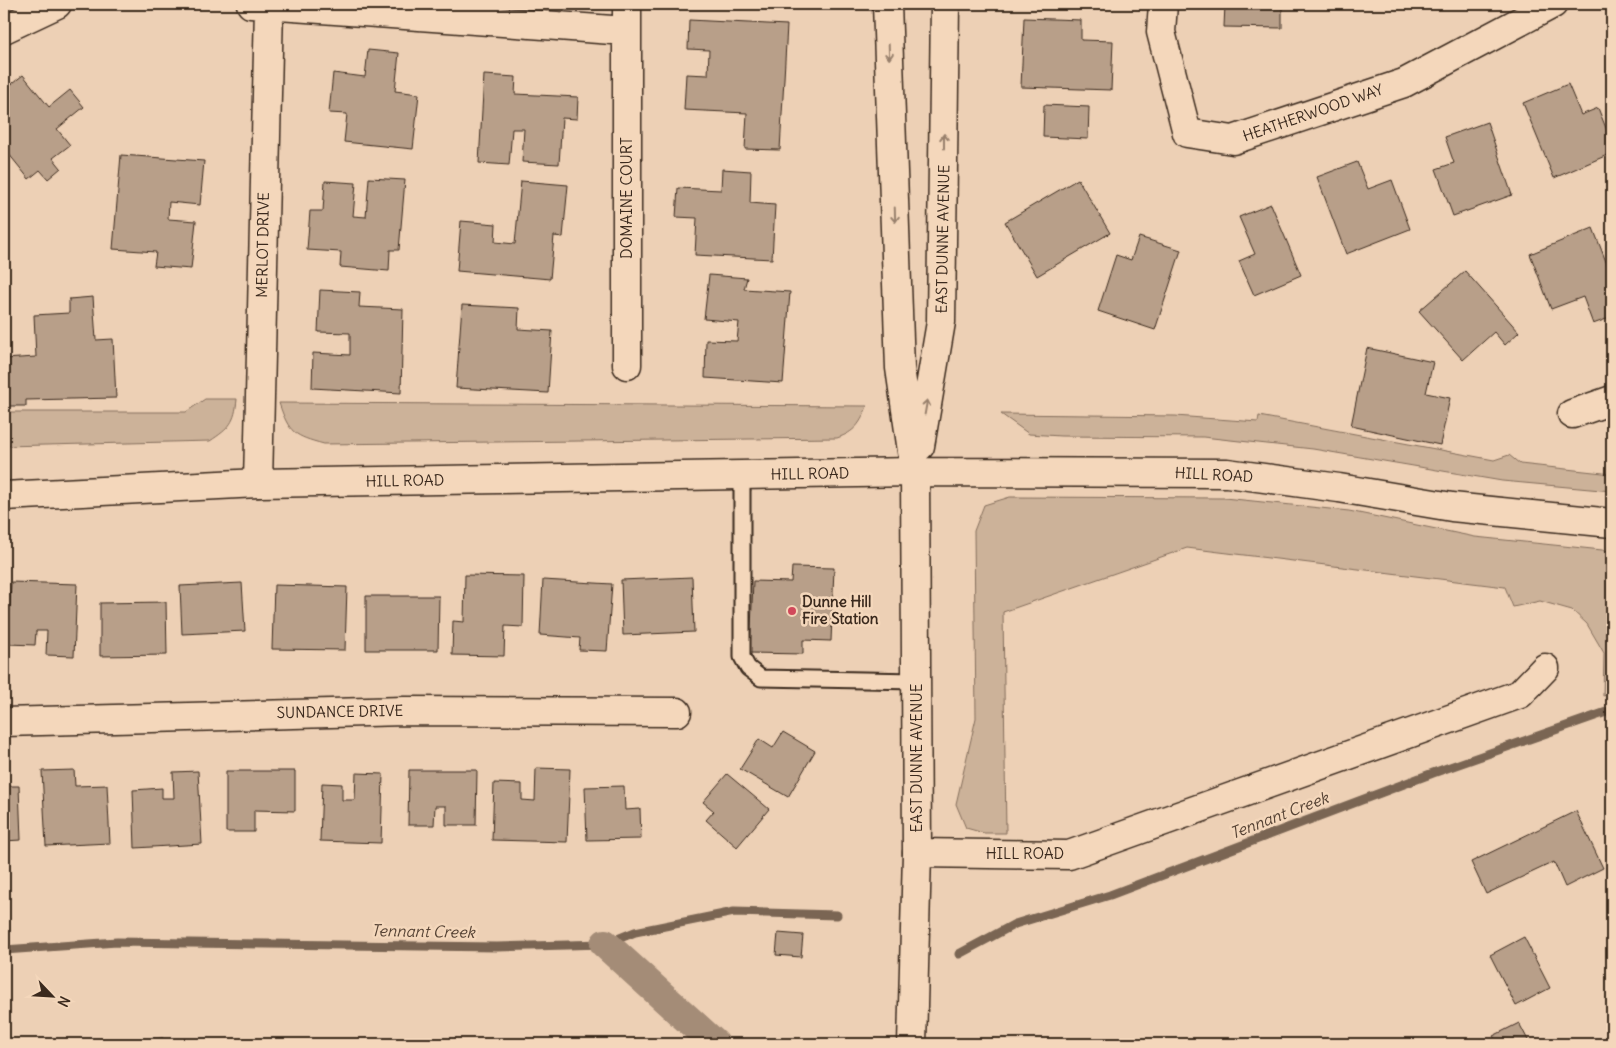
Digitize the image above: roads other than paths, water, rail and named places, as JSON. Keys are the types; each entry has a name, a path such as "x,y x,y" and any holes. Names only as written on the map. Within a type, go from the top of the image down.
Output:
{"street":[{"path":"4,29 57,4"},
{"name":"DOMAINE COURT","path":"627,365 626,31 628,4"},
{"name":"EAST DUNNE AVENUE","path":"887,4 900,368 915,472 917,853 912,1044"},
{"name":"EAST DUNNE AVENUE","path":"915,472 941,322 945,4"},
{"name":"HEATHERWOOD WAY","path":"1163,4 1161,32 1187,133 1233,140 1404,83 1553,4"},
{"path":"259,5 626,31"},
{"name":"MERLOT DRIVE","path":"258,483 259,5"},
{"path":"1572,414 1612,400"},
{"name":"HILL ROAD","path":"4,496 258,483 915,472 1226,473 1339,488 1452,507 1612,524"},
{"name":"HILL ROAD","path":"917,853 1069,854 1520,694 1545,668"},
{"name":"SUNDANCE DRIVE","path":"4,722 404,711 677,712"}],"lane":[{"path":"742,475 742,657 748,668 761,678 916,680"}],"waterway":[{"name":"Tennant Creek","path":"959,954 1015,924 1110,895 1433,773 1612,710"},
{"name":"Tennant Creek","path":"4,950 117,942 497,947 605,944 635,932 734,912 837,915"},
{"path":"605,944 715,1044"}],"place":[{"name":"Dunne Hill Fire Station","path":"792,611"}]}
